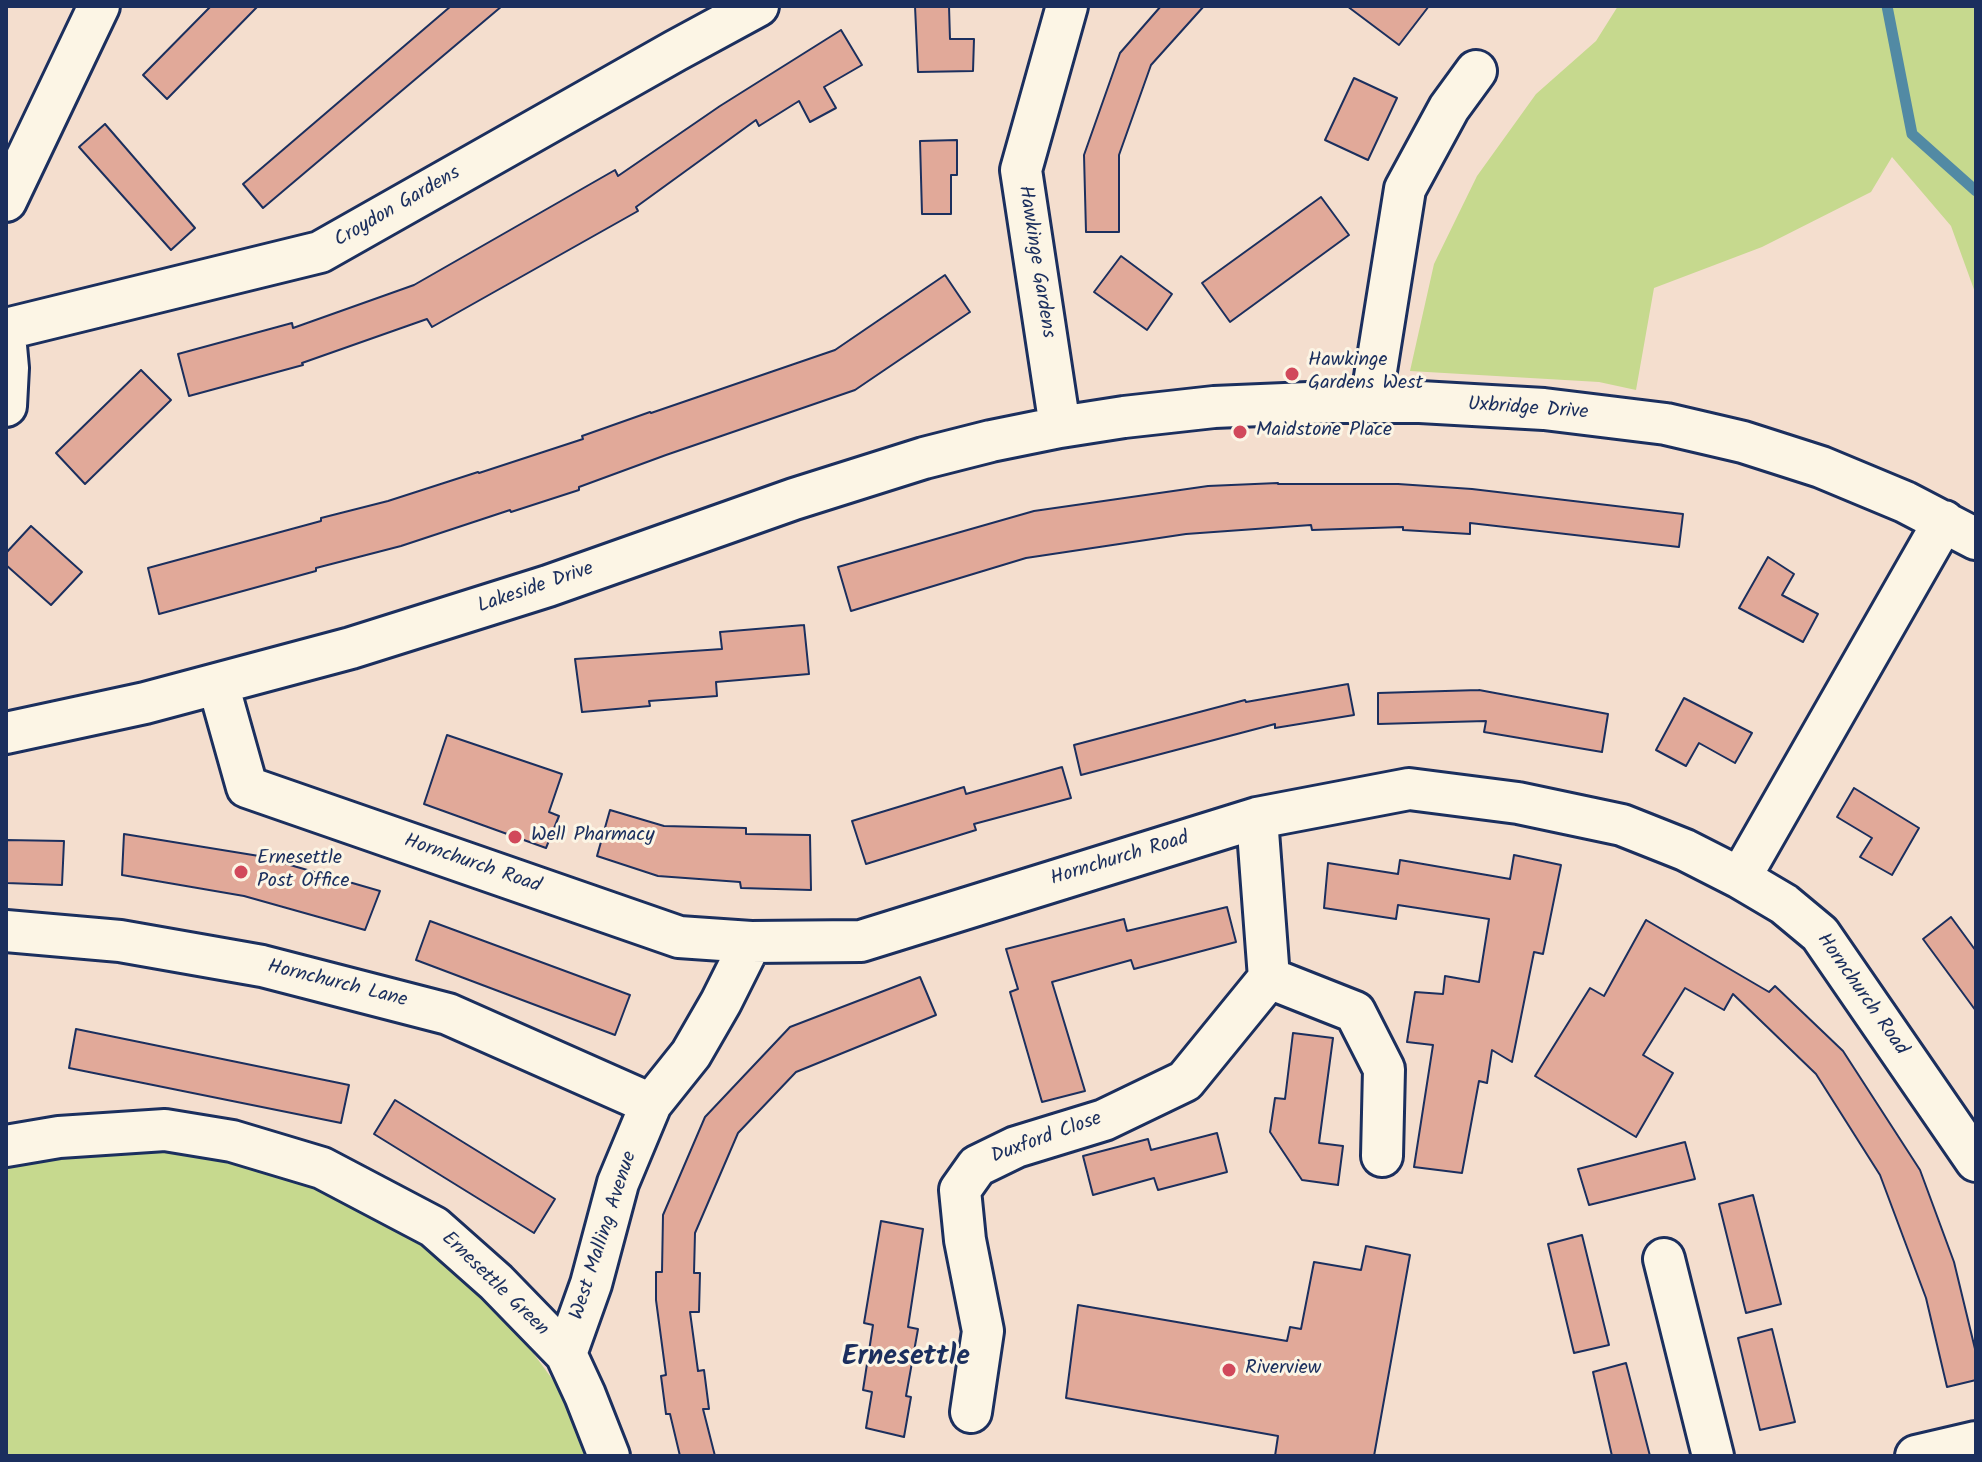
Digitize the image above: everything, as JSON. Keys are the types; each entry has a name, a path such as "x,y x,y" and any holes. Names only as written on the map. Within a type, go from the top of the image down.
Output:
{"street":[{"path":"6,201 99,6"},
{"name":"Croydon Gardens","path":"6,329 320,252 758,6"},
{"name":"Hawkinge Gardens","path":"1060,427 1021,170 1067,6"},
{"path":"1371,402 1405,189 1449,108 1476,71"},
{"path":"6,346 6,406"},
{"name":"Uxbridge Drive","path":"1060,427 1214,407 1291,402 1420,402 1544,409 1679,427 1743,442 1862,483 1960,530"},
{"name":"Lakeside Drive","path":"6,733 145,703 351,648 548,586 856,478 956,449 1060,427"},
{"path":"1740,878 1960,530"},
{"name":"Hornchurch Road","path":"218,684 247,787 679,937 751,942 861,941 1257,818 1409,789 1518,803 1622,825 1685,850 1740,878 1784,904 1820,934 1976,1161"},
{"path":"1257,818 1269,978 1355,1012 1384,1069 1382,1156"},
{"name":"Hornchurch Lane","path":"6,931 120,941 262,966 448,1014 651,1104"},
{"name":"West Malling Avenue","path":"566,1354 591,1284 618,1183 651,1104 691,1054 751,942"},
{"name":"Duxford Close","path":"971,1412 983,1331 965,1240 960,1190 977,1166 1016,1147 1104,1120 1185,1081 1269,978"},
{"name":"Ernesettle Green","path":"6,1146 59,1137 165,1130 232,1141 322,1168 434,1227 496,1282 566,1354"},
{"path":"1664,1259 1713,1456"},
{"path":"566,1354 609,1456"},
{"path":"1916,1456 1976,1442"}],"green space":[{"path":"1618,6 1976,6 1976,295 1951,226 1892,157 1871,192 1762,247 1654,288 1636,390 1599,382 1410,371 1434,264 1477,176 1536,94 1596,41"},
{"path":"154,1147 282,1169 426,1244 478,1289 525,1342 564,1395 593,1456 6,1456 6,1165 80,1153"}],"building":[{"path":"211,6 258,6 167,99 143,75"},
{"path":"451,6 502,6 263,208 243,184"},
{"path":"915,6 949,6 950,39 974,39 973,71 918,72"},
{"path":"1161,6 1204,6 1151,65 1119,155 1119,232 1086,232 1084,155 1120,53"},
{"path":"1347,6 1429,6 1399,45"},
{"path":"841,30 862,65 824,87 836,108 810,122 799,101 759,126 756,120 636,207 638,211 432,327 427,319 303,365 189,396 178,354 292,323 293,328 414,285 615,170 618,176 720,106"},
{"path":"1354,78 1397,98 1368,160 1325,140"},
{"path":"105,124 195,228 171,250 79,147"},
{"path":"957,140 957,175 951,175 951,214 922,214 920,141"},
{"path":"1321,197 1349,235 1230,322 1202,283"},
{"path":"1121,256 1172,294 1147,330 1094,292"},
{"path":"945,275 970,312 855,390 511,512 159,614 148,568 321,521 321,518 479,473 835,350"},
{"path":"141,370 171,400 85,484 56,453"},
{"path":"1398,484 1472,489 1683,514 1679,547 1470,523 1470,534 1403,530 1403,527 1312,530 1311,525 1186,534 1026,558 851,611 838,567 1034,511 1208,486"},
{"path":"31,526 82,572 51,605 6,565 6,553"},
{"path":"1768,557 1794,574 1782,595 1818,614 1803,642 1739,608"},
{"path":"804,625 809,674 716,682 717,696 649,701 650,706 582,712 575,659 722,649 720,632"},
{"path":"1348,684 1354,715 1275,728 1275,724 1081,775 1074,745 1245,700"},
{"path":"1479,690 1608,714 1602,752 1484,732 1486,721 1378,724 1378,693"},
{"path":"1684,698 1752,733 1735,763 1699,743 1686,766 1656,750"},
{"path":"447,735 562,774 549,812 559,816 546,848 424,804"},
{"path":"1062,767 1071,798 974,824 976,830 866,864 852,821 964,787 966,794"},
{"path":"1854,788 1919,828 1892,875 1860,857 1872,838 1837,817"},
{"path":"610,810 664,826 746,828 746,834 810,835 811,890 741,888 740,882 658,876 597,856"},
{"path":"124,834 259,856 380,891 365,930 244,896 122,875"},
{"path":"6,840 64,841 62,885 6,883"},
{"path":"1514,855 1561,865 1543,954 1534,952 1512,1062 1492,1050 1487,1083 1479,1081 1462,1173 1414,1167 1433,1045 1407,1042 1415,992 1443,994 1445,976 1479,982 1489,919 1398,905 1396,919 1324,908 1328,863 1398,874 1400,860 1510,879"},
{"path":"1227,907 1236,942 1134,969 1131,960 1052,982 1085,1091 1042,1102 1010,992 1018,989 1006,949 1124,919 1127,931"},
{"path":"1951,917 1976,951 1976,1011 1923,939"},
{"path":"1646,920 1769,992 1775,986 1843,1051 1920,1170 1954,1262 1976,1353 1976,1380 1947,1387 1926,1298 1880,1175 1816,1074 1733,994 1724,1010 1685,988 1643,1055 1673,1073 1636,1137 1535,1076 1590,988 1604,996"},
{"path":"430,921 630,995 615,1035 416,960"},
{"path":"920,977 936,1015 796,1072 738,1133 695,1233 694,1273 700,1273 699,1312 690,1312 698,1371 704,1370 709,1409 703,1409 715,1456 680,1456 670,1414 666,1414 661,1376 666,1375 656,1300 656,1272 662,1272 663,1215 705,1117 790,1027"},
{"path":"76,1029 349,1085 341,1123 69,1068"},
{"path":"1293,1033 1333,1038 1319,1143 1343,1146 1338,1185 1302,1180 1270,1132 1275,1098 1285,1099"},
{"path":"395,1100 555,1199 534,1233 374,1134"},
{"path":"1217,1133 1227,1172 1158,1190 1154,1178 1093,1195 1083,1156 1148,1139 1151,1150"},
{"path":"1685,1142 1695,1179 1589,1205 1578,1169"},
{"path":"1753,1195 1781,1304 1746,1313 1719,1204"},
{"path":"881,1221 923,1229 908,1327 918,1329 906,1396 911,1397 904,1437 866,1428 872,1392 863,1390 873,1325 864,1323"},
{"path":"1582,1235 1609,1345 1574,1353 1548,1244"},
{"name":"Riverview","path":"1366,1246 1410,1255 1374,1456 1275,1456 1278,1436 1066,1398 1078,1305 1287,1341 1290,1327 1301,1329 1314,1262 1361,1270"},
{"path":"1772,1329 1795,1422 1760,1430 1738,1338"},
{"path":"1626,1363 1650,1456 1612,1456 1593,1372"}],"waterway":[{"path":"1887,6 1912,134 1976,191"}],"place":[{"name":"Hawkinge Gardens West","path":"1292,374"},
{"name":"Maidstone Place","path":"1240,432"},
{"name":"Well Pharmacy","path":"515,837"},
{"name":"Ernesettle Post Office","path":"241,872"},
{"name":"Riverview","path":"1229,1370"}],"district":[{"name":"Ernesettle","path":"906,1359"}]}
